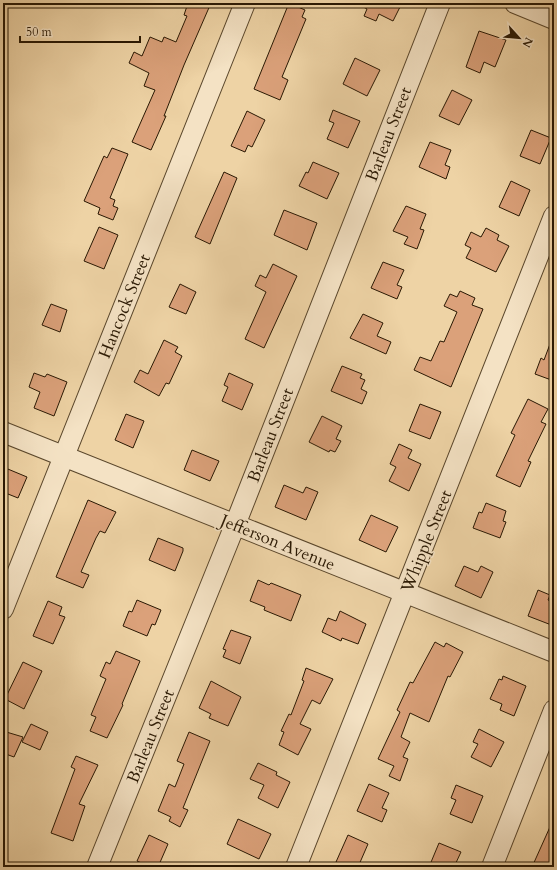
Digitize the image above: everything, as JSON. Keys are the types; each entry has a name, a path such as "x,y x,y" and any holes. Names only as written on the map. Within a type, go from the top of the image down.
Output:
{"street":[{"name":"Hancock Street","path":"3,610 245,3"},
{"name":"Barleau Street","path":"97,867 235,525 440,3"},
{"path":"515,3 554,19"},
{"name":"Whipple Street","path":"296,867 554,216"},
{"name":"Jefferson Avenue","path":"3,432 554,652"},
{"path":"492,867 554,710"}],"building":[{"path":"188,3 211,3 184,65 164,116 166,116 151,150 132,142 155,90 144,86 149,73 129,63 134,52 142,56 150,37 162,42 164,37 176,42 187,16 184,15"},
{"path":"289,3 305,10 302,17 306,19 282,77 288,80 280,100 254,89"},
{"path":"356,3 402,3 393,21 379,14 376,21 364,16 367,9"},
{"path":"479,31 506,40 495,67 484,62 480,73 466,67"},
{"path":"355,58 380,70 367,96 343,84"},
{"path":"452,90 472,100 459,125 439,116"},
{"path":"333,110 360,121 348,148 327,139 334,123 329,121"},
{"path":"247,111 265,120 252,147 248,145 245,152 231,146"},
{"path":"531,130 551,138 540,164 520,156"},
{"path":"430,142 451,150 445,165 450,167 446,179 419,167"},
{"path":"112,148 128,154 110,198 115,200 113,206 118,208 113,220 98,214 100,208 84,201 104,156 107,158"},
{"path":"313,162 339,173 327,199 299,186 306,172 308,173"},
{"path":"224,172 237,178 210,244 195,237"},
{"path":"511,181 530,190 519,216 499,207"},
{"path":"406,206 426,214 420,229 424,230 417,249 404,244 408,237 393,231"},
{"path":"284,210 317,223 307,250 274,235"},
{"path":"99,227 118,235 104,269 84,261"},
{"path":"486,228 499,235 497,240 509,246 496,272 466,258 471,248 465,245 471,232 481,237"},
{"path":"383,262 404,270 397,285 402,287 397,299 371,288"},
{"path":"273,264 297,276 264,348 245,339 266,292 255,286 260,275 266,278"},
{"path":"180,284 196,292 186,314 169,307"},
{"path":"460,291 475,298 472,305 483,309 451,387 414,370 420,357 431,361 440,341 444,342 457,312 444,306 450,294 457,297"},
{"path":"51,304 67,310 60,332 42,325"},
{"path":"363,314 383,323 377,336 391,342 386,354 350,338"},
{"path":"553,336 554,381 535,374 541,358 544,360"},
{"path":"164,340 178,347 175,352 182,356 169,384 166,383 159,396 134,382 140,370 148,374"},
{"path":"342,366 362,374 360,378 365,380 361,389 367,392 362,404 331,391"},
{"path":"34,373 45,377 47,374 67,382 54,416 34,408 40,392 29,387"},
{"path":"229,373 253,384 242,410 222,401 228,387 224,385"},
{"path":"528,399 548,409 541,422 546,424 528,461 531,462 520,487 496,476 515,435 511,433"},
{"path":"420,404 441,412 430,439 409,431"},
{"path":"126,414 144,421 133,448 115,440"},
{"path":"322,416 342,426 336,439 341,441 335,452 330,450 329,452 309,442"},
{"path":"399,444 412,450 408,458 421,464 409,491 389,481 396,467 390,464"},
{"path":"192,450 219,461 210,481 184,470"},
{"path":"3,467 27,477 18,498 3,492"},
{"path":"284,485 303,493 306,487 318,492 306,520 275,507"},
{"path":"88,500 116,512 105,533 100,531 81,572 89,575 83,588 56,577"},
{"path":"486,503 506,511 503,521 506,522 500,538 473,528 479,512 482,513"},
{"path":"371,515 398,527 386,552 359,540"},
{"path":"158,538 183,548 175,571 149,560"},
{"path":"464,566 478,572 481,566 493,572 481,598 455,586"},
{"path":"258,580 269,585 271,583 301,595 291,621 264,610 265,607 250,601"},
{"path":"538,590 550,595 548,600 554,603 554,626 528,616"},
{"path":"137,600 161,610 155,625 152,624 147,636 123,626 129,611 132,612"},
{"path":"48,601 62,607 59,615 65,617 53,644 33,636"},
{"path":"340,611 366,624 358,644 342,638 341,641 322,632 328,618 336,621"},
{"path":"231,630 251,637 240,664 223,657 226,650 223,649"},
{"path":"435,642 444,647 446,643 463,652 450,677 448,676 429,722 410,713 401,737 410,742 403,757 408,759 400,781 389,776 394,766 378,759 400,712 397,710 410,682 413,683"},
{"path":"116,651 140,661 122,704 123,705 107,738 90,731 96,717 91,715 106,679 100,676 106,662 110,664"},
{"path":"23,662 42,671 24,709 5,699"},
{"path":"306,668 333,679 320,704 312,700 300,724 311,729 298,755 279,745 284,732 281,731 289,714 291,715 304,681 302,680"},
{"path":"503,676 526,686 514,716 500,710 502,704 490,699 499,679 502,680"},
{"path":"211,681 241,697 228,726 209,718 211,714 199,708"},
{"path":"31,724 48,732 40,750 22,742"},
{"path":"479,729 504,742 491,767 471,757 478,744 473,742"},
{"path":"3,731 23,737 14,757 3,753"},
{"path":"189,732 210,741 183,808 188,810 180,827 169,821 171,817 158,811 169,784 175,787 184,764 177,761"},
{"path":"76,756 98,765 79,804 85,806 73,841 51,833 75,769 71,767"},
{"path":"258,763 277,772 276,775 290,782 278,808 258,798 264,785 250,779"},
{"path":"369,784 389,793 382,808 387,810 382,822 357,811"},
{"path":"456,785 483,796 472,823 450,814 456,800 451,798"},
{"path":"554,818 554,867 532,867"},
{"path":"238,819 271,834 259,859 227,844"},
{"path":"149,835 168,844 158,867 150,867 137,861"},
{"path":"348,835 368,844 358,867 348,867 336,862"},
{"path":"439,843 461,852 454,867 429,867"}]}
